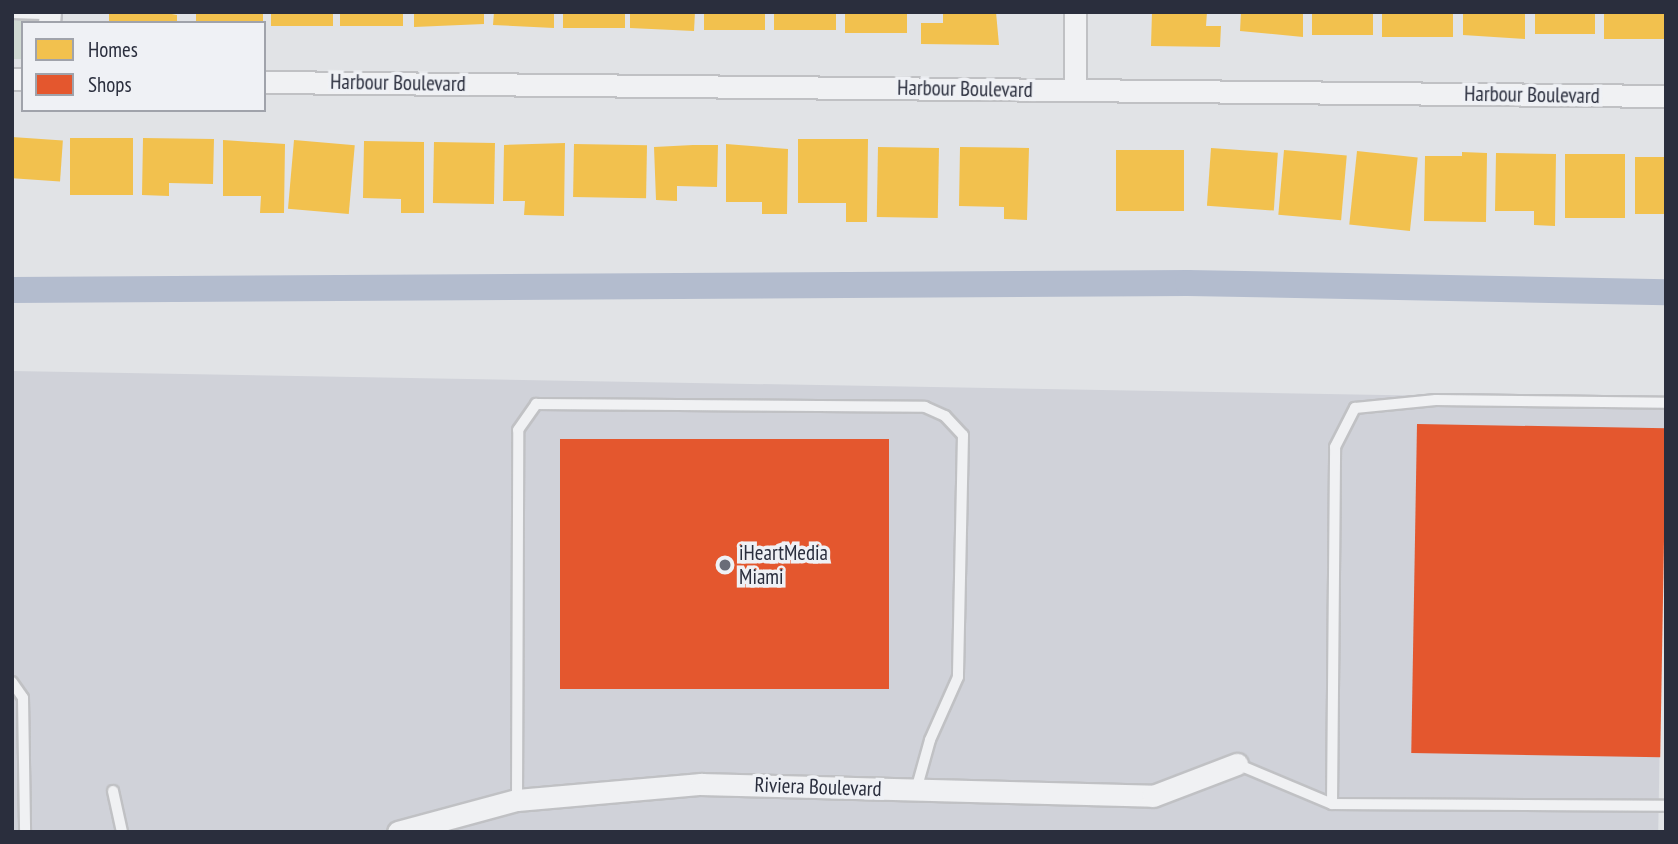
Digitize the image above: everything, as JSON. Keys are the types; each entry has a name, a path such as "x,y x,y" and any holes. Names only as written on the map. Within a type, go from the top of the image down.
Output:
{"street":[{"path":"1075,12 1075,90"},
{"name":"Harbour Boulevard","path":"266,82 1666,96"},
{"name":"Riviera Boulevard","path":"398,832 517,800 701,784 1153,796 1237,764"}],"lane":[{"path":"12,13 50,16"},
{"path":"1332,804 1335,447 1355,408 1436,400 1666,403"},
{"path":"517,800 518,430 536,404 925,407 945,416 963,435 958,677 930,740 916,790"},
{"path":"12,682 23,698 25,832"},
{"path":"1237,764 1332,804 1666,806"},
{"path":"113,792 122,832"}],"shaded area":[{"path":"12,12 31,12 31,21 21,21 21,59 12,59"},
{"path":"12,371 1666,400 1658,832 12,832"}],"building: Homes":[{"path":"109,12 161,12 177,15 177,21 109,21"},
{"path":"196,12 263,12 263,21 196,21"},
{"path":"271,12 333,12 333,26 271,26"},
{"path":"340,12 403,12 403,26 340,26"},
{"path":"414,12 484,12 484,24 414,27"},
{"path":"494,12 554,12 554,28 493,25"},
{"path":"563,12 625,12 625,28 563,28"},
{"path":"630,12 695,12 694,31 630,28"},
{"path":"704,12 765,12 765,30 704,30"},
{"path":"774,12 836,12 836,30 774,30"},
{"path":"845,12 907,12 907,33 845,33"},
{"path":"943,12 996,12 999,45 921,44 921,23 943,23"},
{"path":"1152,12 1207,12 1206,26 1221,26 1220,47 1151,46"},
{"path":"1241,12 1303,12 1303,37 1240,31"},
{"path":"1312,12 1373,12 1373,35 1312,35"},
{"path":"1382,12 1453,12 1453,37 1382,37"},
{"path":"1463,12 1525,12 1525,39 1463,35"},
{"path":"1535,12 1595,12 1595,34 1535,34"},
{"path":"1604,12 1666,12 1666,39 1604,39"},
{"path":"12,137 63,141 60,181 12,178"},
{"path":"70,138 133,138 133,195 70,195"},
{"path":"143,138 214,139 213,184 169,183 169,196 142,195"},
{"path":"798,139 868,139 867,222 846,222 846,203 798,203"},
{"path":"223,140 285,144 284,213 260,213 261,196 223,196"},
{"path":"294,140 355,145 349,214 288,209"},
{"path":"364,141 424,142 424,213 401,213 401,199 363,198"},
{"path":"434,142 495,143 494,204 433,203"},
{"path":"565,143 564,216 524,215 525,201 503,201 504,145"},
{"path":"574,144 647,145 646,198 573,197"},
{"path":"726,144 788,149 787,214 762,214 762,202 726,202"},
{"path":"718,145 717,187 677,186 677,201 656,200 654,147"},
{"path":"878,147 939,148 938,218 877,217"},
{"path":"960,147 1029,148 1027,220 1004,219 1004,207 959,206"},
{"path":"1211,148 1278,153 1274,211 1207,206"},
{"path":"1116,150 1184,150 1184,211 1116,211"},
{"path":"1284,150 1347,155 1341,220 1278,215"},
{"path":"1357,151 1418,157 1410,231 1349,225"},
{"path":"1462,152 1487,153 1486,222 1424,221 1425,156 1462,156"},
{"path":"1496,153 1556,154 1555,226 1534,225 1534,211 1495,211"},
{"path":"1565,154 1625,154 1625,218 1565,218"},
{"path":"1635,157 1666,157 1666,214 1635,214"}],"building: Shops":[{"path":"1417,424 1666,428 1660,757 1411,753"},
{"name":"iHeartMedia Miami","path":"560,439 889,439 889,689 560,689"}],"waterway":[{"path":"12,290 1188,283 1666,292"}],"place":[{"name":"iHeartMedia Miami","path":"725,565"}]}
